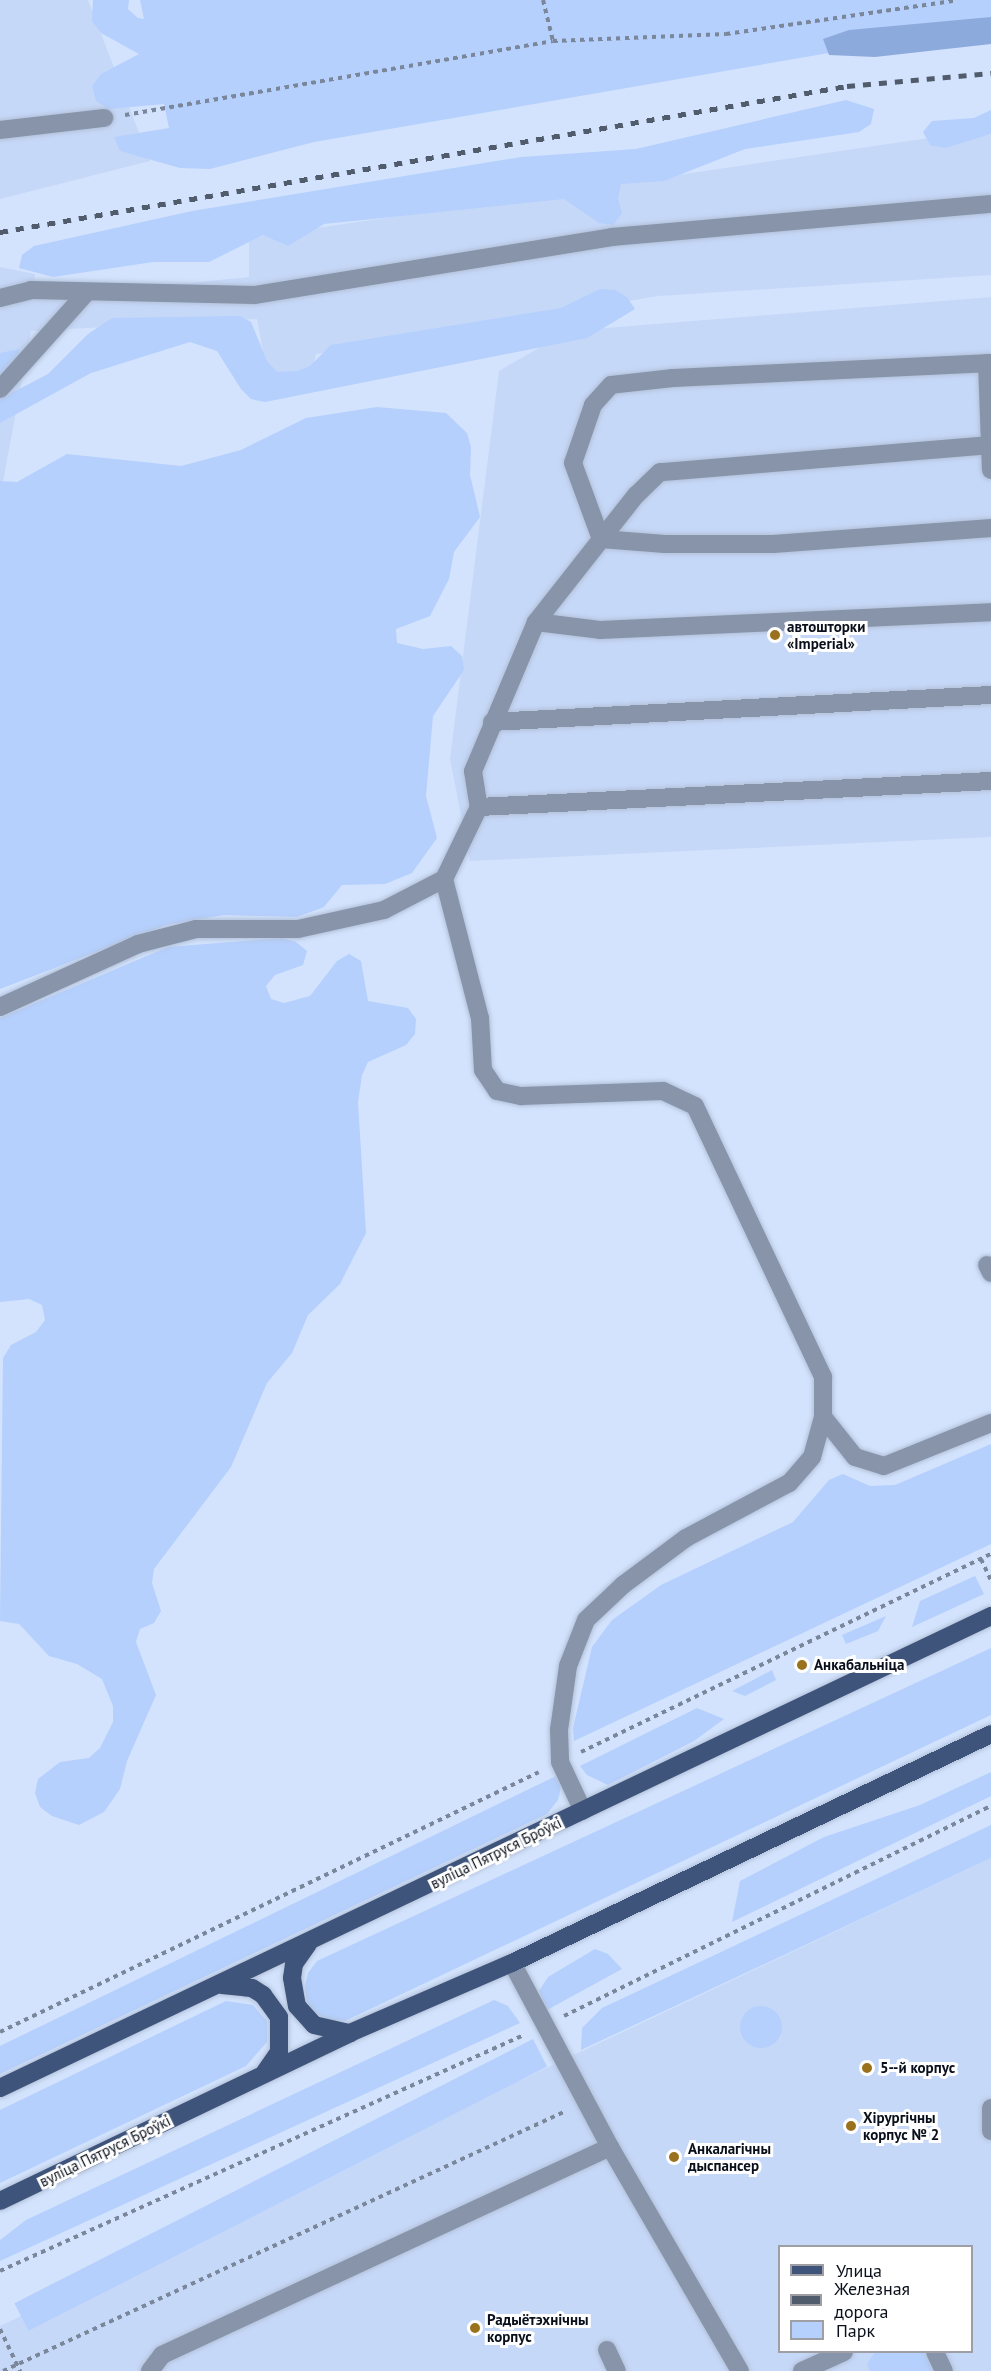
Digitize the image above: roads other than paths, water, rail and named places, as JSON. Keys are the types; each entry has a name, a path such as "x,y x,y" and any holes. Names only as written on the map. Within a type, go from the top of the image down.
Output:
{"main road":[{"name":"вуліца Пятруся Броўкі","path":"0,2088 991,1616"},
{"name":"вуліца Пятруся Броўкі","path":"0,2201 350,2033 512,1963 991,1734"},
{"path":"311,1941 294,1964 292,1978 297,2006 314,2025 350,2033"},
{"path":"213,1988 226,1984 252,1988 268,2000 279,2017 279,2052 256,2079"}],"lane":[{"path":"0,130 104,118"},
{"path":"0,298 31,290 255,295 612,237 991,204"},
{"path":"0,389 87,292"},
{"path":"601,539 573,463 593,405 611,385 989,363 991,470"},
{"path":"0,1007 138,944 196,929 298,929 384,910 444,879 479,807 473,771 536,622 636,495 660,472 991,445"},
{"path":"601,539 665,544 773,544 991,528"},
{"path":"536,622 600,630 991,612"},
{"path":"492,722 991,695"},
{"path":"479,807 991,781"},
{"path":"444,879 480,1018 483,1070 497,1091 521,1096 663,1091 695,1106 823,1377 823,1417 812,1456 789,1483 686,1538 623,1585 586,1620 568,1666 559,1730 560,1762 584,1811"},
{"path":"823,1417 855,1457 884,1466 991,1423"},
{"path":"512,1963 610,2147 741,2371"},
{"path":"991,2108 991,2131"},
{"path":"150,2371 162,2355 610,2147"},
{"path":"607,2350 617,2371"},
{"path":"802,2371 842,2353"},
{"path":"935,2353 944,2371"}],"railway":[{"path":"0,232 847,86 991,73"}],"place":[{"name":"автошторки «Imperial»","path":"775,635"},
{"name":"Анкабальніца","path":"802,1665"},
{"name":"5--й корпус","path":"867,2068"},
{"name":"Хірургічны корпус № 2","path":"851,2126"},
{"name":"Анкалагічны дыспансер","path":"674,2157"},
{"name":"Радыётэхнічны корпус","path":"475,2328"}]}
